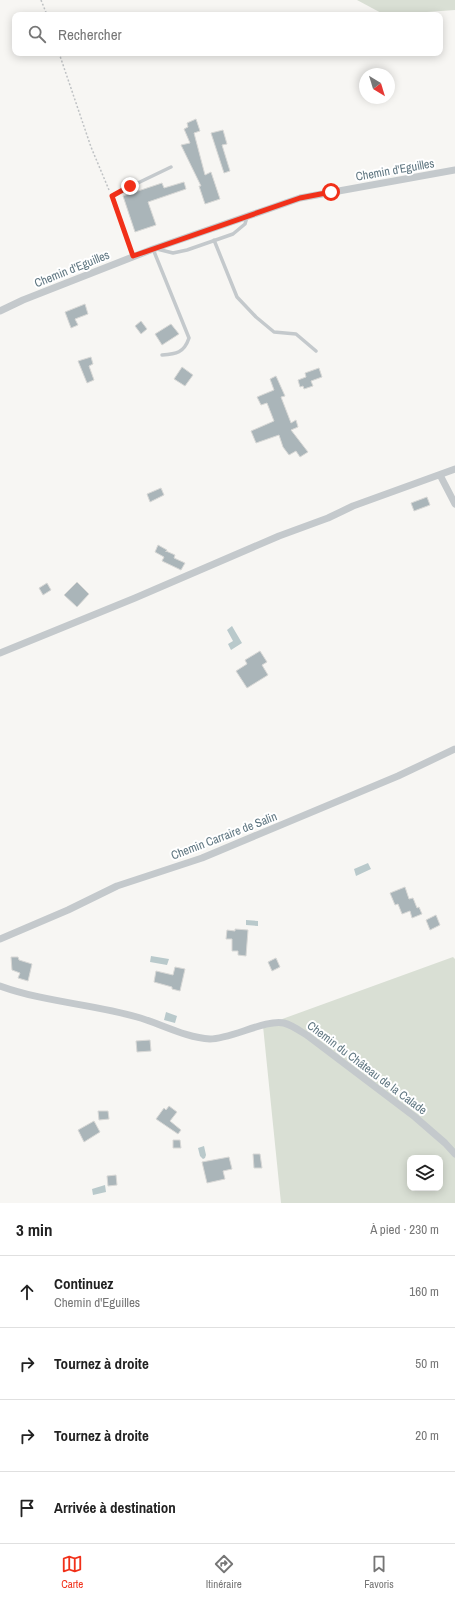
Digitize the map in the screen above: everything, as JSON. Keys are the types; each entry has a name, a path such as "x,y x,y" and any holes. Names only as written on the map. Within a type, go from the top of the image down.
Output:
{"street":[{"name":"Chemin d'Eguilles","path":"0,311 23,300 153,248 300,198 455,170"},
{"path":"0,653 135,598 279,536 328,518 353,506 455,469"},
{"path":"440,474 455,504"},
{"name":"Chemin Carraire de Salin","path":"0,939 68,910 117,886 202,858 398,776 455,749"},
{"name":"Chemin du Château de la Calade","path":"0,986 63,1002 94,1007 137,1017 193,1036 209,1039 244,1032 276,1022 291,1026 308,1036 415,1117 445,1143 455,1154"}],"lane":[{"path":"112,196 171,167"},
{"path":"153,248 173,253 233,234 244,224 248,216"},
{"path":"214,240 237,297 256,317 274,332 296,334 316,350"},
{"path":"153,248 189,338 187,346 176,354 162,355"}],"path":[{"path":"42,0 45,12"},
{"path":"60,56 91,147 106,186 112,196 133,256"}],"shaded area":[{"path":"357,0 455,0 455,10 427,12 379,12"},
{"path":"232,626 242,643 231,650 228,644 233,641 227,630"},
{"path":"368,863 371,869 356,876 354,869"},
{"path":"246,920 258,921 258,926 246,925"},
{"path":"151,956 169,959 167,965 150,962"},
{"path":"453,957 455,959 455,1203 281,1203 263,1026"},
{"path":"166,1012 177,1016 175,1023 164,1020"},
{"path":"204,1146 206,1155 203,1159 200,1156 198,1148"},
{"path":"105,1185 106,1192 93,1195 92,1189"}],"building":[{"path":"196,119 200,131 194,133 205,175 211,172 220,199 205,204 199,186 201,186 181,145 190,143 184,129 188,127 187,123"},
{"path":"223,130 227,144 222,145 230,171 224,173 211,133"},
{"path":"184,182 186,189 148,202 156,225 135,232 123,196 162,183 164,188"},
{"path":"85,304 88,314 75,319 78,325 71,328 65,312"},
{"path":"141,321 147,329 141,334 135,326"},
{"path":"171,324 179,334 162,345 155,334"},
{"path":"91,357 93,364 89,366 94,380 87,383 78,361"},
{"path":"182,367 193,375 185,386 174,379"},
{"path":"319,368 322,377 311,381 313,386 304,389 303,386 300,387 298,380 306,377 305,373"},
{"path":"276,376 285,396 281,397 291,423 296,420 298,427 291,430 308,452 300,457 296,451 289,455 283,447 279,435 256,443 251,431 274,421 267,403 261,405 257,397 274,390 270,379"},
{"path":"161,488 164,495 150,502 147,494"},
{"path":"427,497 430,505 414,511 411,503"},
{"path":"158,545 175,555 174,558 185,563 181,570 162,561 164,557 155,552"},
{"path":"77,582 89,594 77,607 64,595"},
{"path":"47,583 51,590 43,595 39,588"},
{"path":"260,651 267,662 262,665 268,675 247,688 236,671 247,664 245,660"},
{"path":"405,887 409,899 413,898 417,908 419,907 422,914 412,918 410,911 402,914 398,904 395,905 390,893"},
{"path":"436,915 440,925 430,930 426,920"},
{"path":"235,929 248,930 246,956 238,955 238,951 232,951 232,939 226,939 227,930 235,931"},
{"path":"11,957 18,957 19,960 32,964 28,981 18,978 20,973 12,970"},
{"path":"276,958 280,967 272,971 268,962"},
{"path":"175,967 185,969 180,991 154,982 156,971 173,975"},
{"path":"150,1040 151,1051 137,1052 136,1041"},
{"path":"169,1106 177,1112 170,1121 181,1130 178,1134 156,1119 164,1108 166,1110"},
{"path":"98,1111 108,1111 109,1119 99,1120"},
{"path":"94,1121 100,1132 84,1142 78,1130"},
{"path":"173,1140 180,1140 181,1148 173,1148"},
{"path":"253,1154 260,1154 262,1168 254,1168"},
{"path":"229,1157 232,1169 223,1171 225,1179 207,1183 202,1162"},
{"path":"116,1175 117,1185 108,1186 107,1176"}],"route":[{"path":"130,186 112,196 133,256 300,198 331,192"}]}
